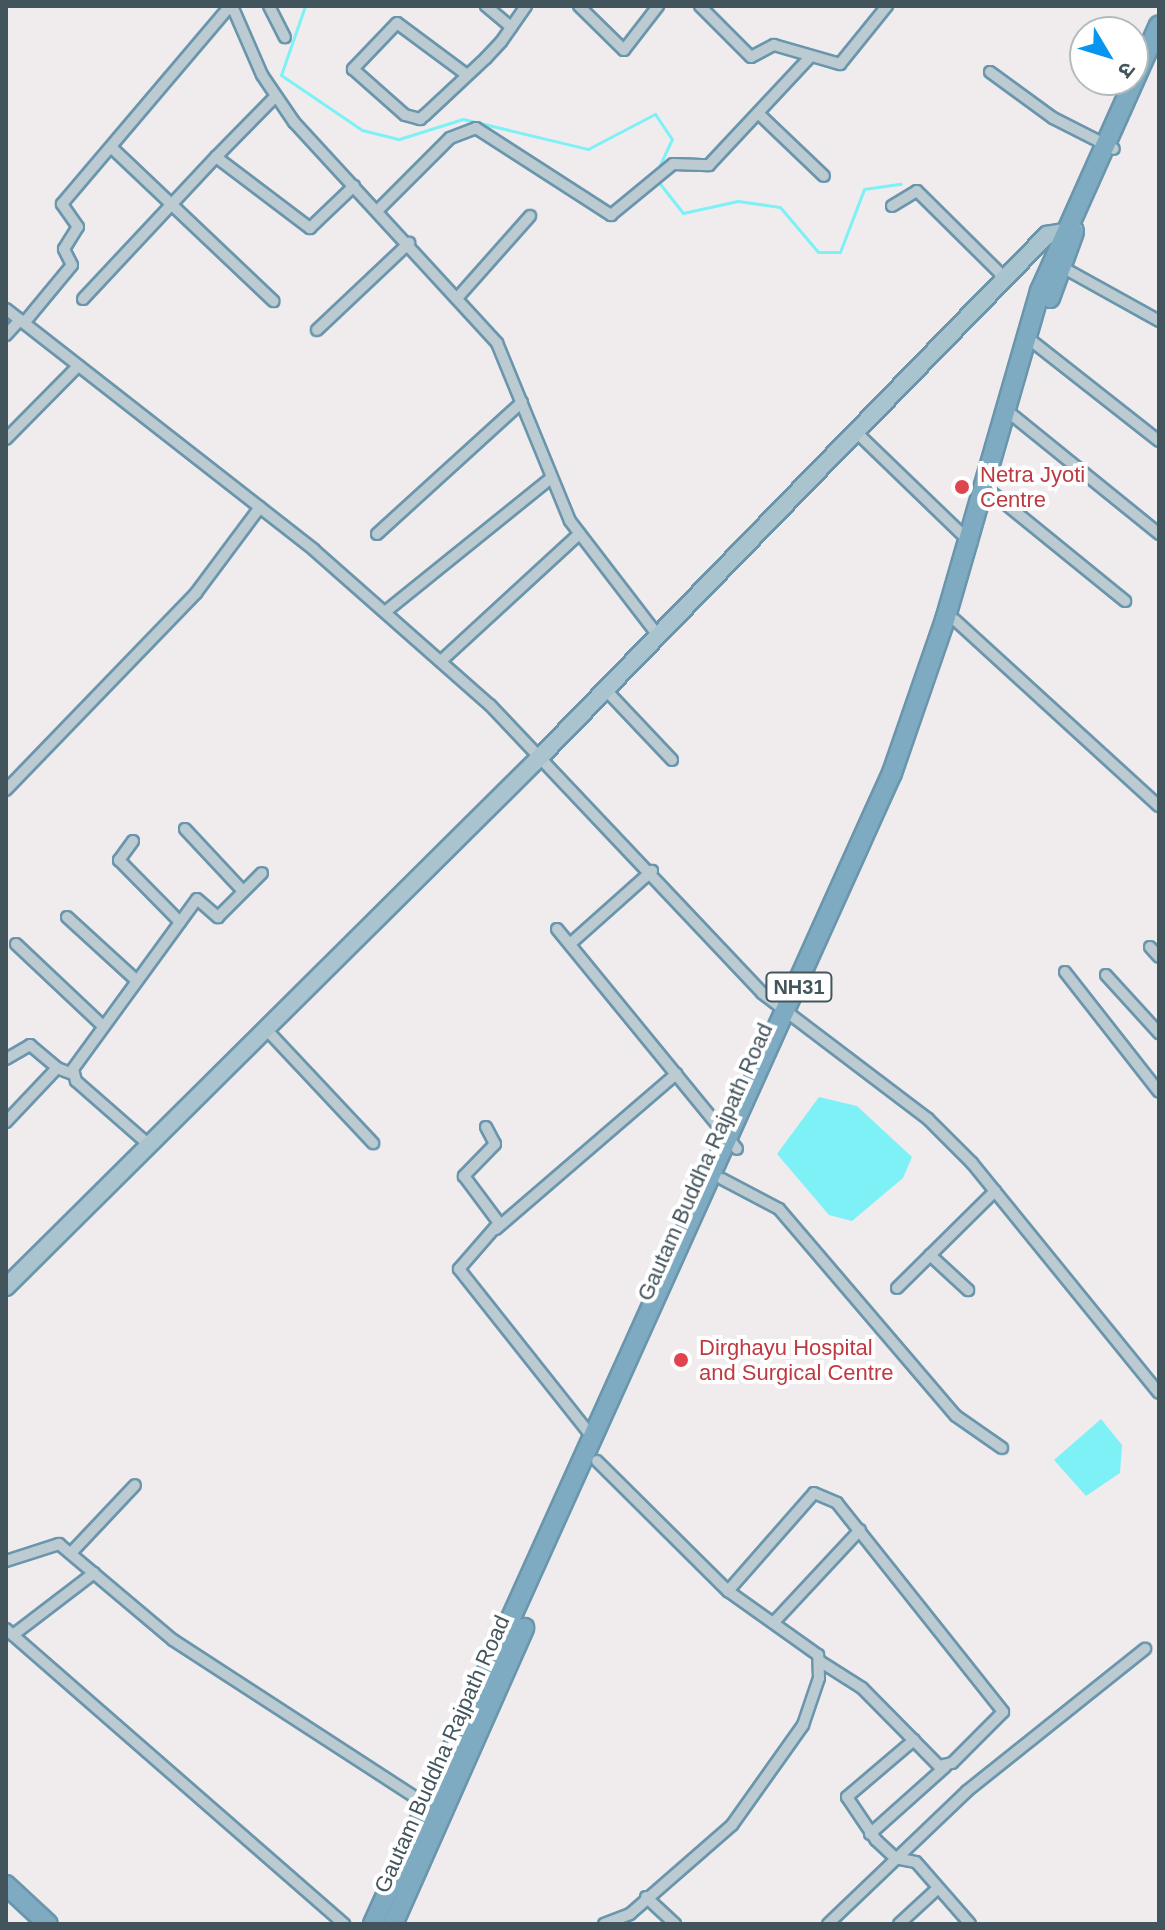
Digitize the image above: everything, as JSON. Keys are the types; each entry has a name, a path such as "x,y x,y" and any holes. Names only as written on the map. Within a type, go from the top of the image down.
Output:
{"highway":[{"name":"NH31","path":"1110,146 1159,25"},
{"name":"Gautam Buddha Rajpath Road","path":"393,1924 436,1809 597,1461 722,1179 732,1144 911,751 955,620 971,543 991,492 1033,342 1062,267 1068,230 1159,47"},
{"name":"NH31","path":"790,1019 892,773 971,543 1068,230"},
{"name":"NH31","path":"373,1924 436,1809 593,1438 732,1144"},
{"path":"6,1885 48,1924"},
{"path":"6,1902 30,1924"}],"main road":[{"path":"6,1287 542,755 656,633 1047,235 1068,230"}],"street":[{"path":"6,335 22,322 72,265 64,249 78,227 62,204 231,6 275,97 354,186 459,296 497,343 550,479 579,534 656,633"},
{"path":"269,6 285,37"},
{"path":"486,6 511,27"},
{"path":"467,75 397,23 353,69 415,120 467,75 526,6"},
{"path":"579,6 624,50 658,6"},
{"path":"700,6 751,57 774,45 810,57 844,63 887,6"},
{"path":"378,210 468,128 494,137 606,217 651,180 679,162 706,168 810,57"},
{"path":"990,72 1110,146"},
{"path":"83,299 275,97"},
{"path":"758,113 824,176"},
{"path":"111,147 273,301"},
{"path":"216,157 310,228 354,186"},
{"path":"892,206 917,191 1005,278"},
{"path":"459,296 530,216"},
{"path":"317,330 409,243"},
{"path":"1062,267 1159,321"},
{"path":"6,309 260,507 441,661 542,755 790,1019 928,1119 995,1191 1159,1393"},
{"path":"1033,342 1159,441"},
{"path":"6,439 78,366"},
{"path":"377,534 522,402"},
{"path":"1011,414 1159,534"},
{"path":"854,430 971,543"},
{"path":"385,612 550,479"},
{"path":"991,492 1125,601"},
{"path":"6,790 196,593 260,507"},
{"path":"441,661 579,534"},
{"path":"955,620 1159,806"},
{"path":"604,688 672,760"},
{"path":"185,829 243,891"},
{"path":"133,841 119,860 180,922"},
{"path":"570,944 652,871"},
{"path":"73,1074 103,1026 197,899 218,917 262,873"},
{"path":"67,917 136,980"},
{"path":"557,929 732,1144"},
{"path":"16,944 103,1026"},
{"path":"1150,947 1159,957"},
{"path":"1065,972 1158,1089"},
{"path":"1106,975 1159,1033"},
{"path":"265,1028 373,1143"},
{"path":"6,1059 30,1045 57,1068 73,1074 148,1144"},
{"path":"6,1122 57,1068"},
{"path":"593,1438 459,1269 496,1229 676,1074"},
{"path":"486,1127 495,1144 464,1176 497,1219 496,1229"},
{"path":"722,1179 779,1209 956,1416 1002,1448"},
{"path":"897,1288 995,1191"},
{"path":"930,1255 968,1290"},
{"path":"597,1461 728,1591 776,1620 821,1662 862,1688 945,1767"},
{"path":"71,1553 135,1485"},
{"path":"728,1591 814,1493 831,1496 1002,1705 1000,1718 870,1834"},
{"path":"776,1620 860,1530"},
{"path":"6,1569 11,1562 51,1542 71,1553 173,1640 436,1809"},
{"path":"94,1573 9,1632 344,1924"},
{"path":"828,1924 967,1791 1145,1649"},
{"path":"604,1924 646,1897 742,1813 803,1725 821,1662"},
{"path":"914,1740 848,1793 870,1834 895,1858 916,1862 970,1924"},
{"path":"899,1924 937,1889"},
{"path":"646,1897 675,1924"}],"water":[{"path":"819,1097 857,1106 912,1157 903,1178 852,1221 829,1215 777,1154"},
{"path":"1101,1419 1122,1445 1120,1473 1086,1496 1054,1460"}],"waterway":[{"path":"305,6 281,75 362,130 399,139 463,119 588,149 655,114 672,139 656,173"},
{"path":"657,180 683,213 738,201 780,207 818,252 840,252 864,189 901,184"}],"place":[{"name":"Netra Jyoti Centre","path":"962,487"},
{"name":"Dirghayu Hospital and Surgical Centre","path":"681,1360"}]}
